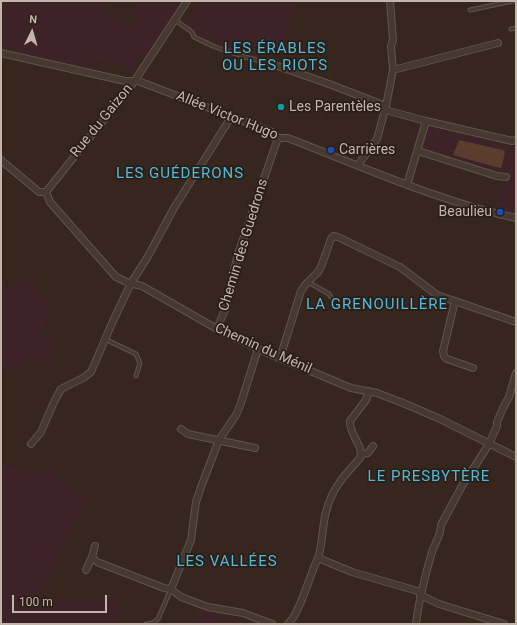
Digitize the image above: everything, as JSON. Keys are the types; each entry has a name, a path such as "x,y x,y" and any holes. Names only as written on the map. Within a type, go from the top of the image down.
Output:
{"street":[{"name":"Rue du Gaizon","path":"46,192 134,82 187,1"},
{"path":"358,165 371,145 377,139 386,108 393,70 391,46 393,40 390,1"},
{"path":"393,70 498,43"},
{"name":"Allée Victor Hugo","path":"1,53 126,81 138,81 272,132 278,138 288,138 407,184 462,203 516,218"},
{"path":"272,64 329,84 386,108 426,121 512,141 516,140"},
{"path":"31,444 41,432 59,392 64,386 83,378 91,372 131,283 147,258 174,208 231,117"},
{"path":"407,184 426,121"},
{"name":"Chemin des Guedrons","path":"217,329 232,287 233,273 239,251 278,138"},
{"path":"418,151 497,176 506,177"},
{"path":"1,160 39,192 46,192"},
{"name":"Chemin du Ménil","path":"46,192 50,202 116,277 129,283 142,286 217,329 258,349 351,388 377,393 410,406 516,457"},
{"path":"280,358 302,291 307,282 318,272 321,267 333,236 400,267 436,295 516,322"},
{"path":"455,301 443,352 444,356 447,359 473,368"},
{"path":"171,589 191,540 196,502 219,440 236,416 258,349"},
{"path":"416,624 420,594 435,543 441,530 441,525 462,486 489,444 503,408 509,397 516,373"},
{"path":"362,454 350,425 351,419 366,400 369,391"},
{"path":"181,429 188,434 255,448"},
{"path":"362,454 368,453 373,446"},
{"path":"288,624 292,621 298,608 318,558 326,512 338,483 362,454"},
{"path":"86,570 95,546"},
{"path":"92,557 98,562 164,588 171,589 181,597 208,607 243,613 272,624"},
{"path":"318,558 352,572 420,594 439,604 504,624"},
{"path":"482,624 483,617"}],"lane":[{"path":"182,1 182,10"},
{"path":"470,10 513,1"},
{"path":"175,20 192,32 194,37 215,47 272,64"},
{"path":"511,29 516,28"},
{"path":"307,282 329,294 331,297"},
{"path":"105,339 136,354 140,363 136,376"},
{"path":"146,624 153,623 158,619 171,589"}],"shaded area":[{"path":"1,1 96,1 112,5 106,12 99,13 150,29 133,19 130,10 146,1 178,1 177,9 144,60 139,58 134,69 91,60 88,69 1,49"},
{"path":"194,1 296,1 283,51 266,50 257,62 226,54 203,44 175,26 182,26 196,4"},
{"path":"430,125 514,146 516,148 516,214 496,209 502,185 511,181 512,174 506,171 498,174 423,150 422,145 428,126","holes":["459,140 499,168 456,147"]},
{"path":"459,140 505,151 501,168 453,155"},
{"path":"31,281 49,303 42,333 57,341 47,365 32,362 16,371 1,367 1,285 3,287"},
{"path":"1,465 52,472 87,498 41,597 115,600 124,616 120,624 1,624"},
{"path":"200,606 220,612 217,624 192,624"}],"place":[{"name":"Les Parentèles","path":"281,107"},
{"name":"Carrières","path":"331,150"},
{"name":"Beaulieu","path":"500,212"}],"district":[{"name":"LES ÉRABLES OU LES RIOTS","path":"275,58"},
{"name":"LES GUÉDERONS","path":"180,174"},
{"name":"LA GRENOUILLÈRE","path":"377,305"},
{"name":"LE PRESBYTÈRE","path":"429,477"},
{"name":"LES VALLÉES","path":"227,562"}]}
